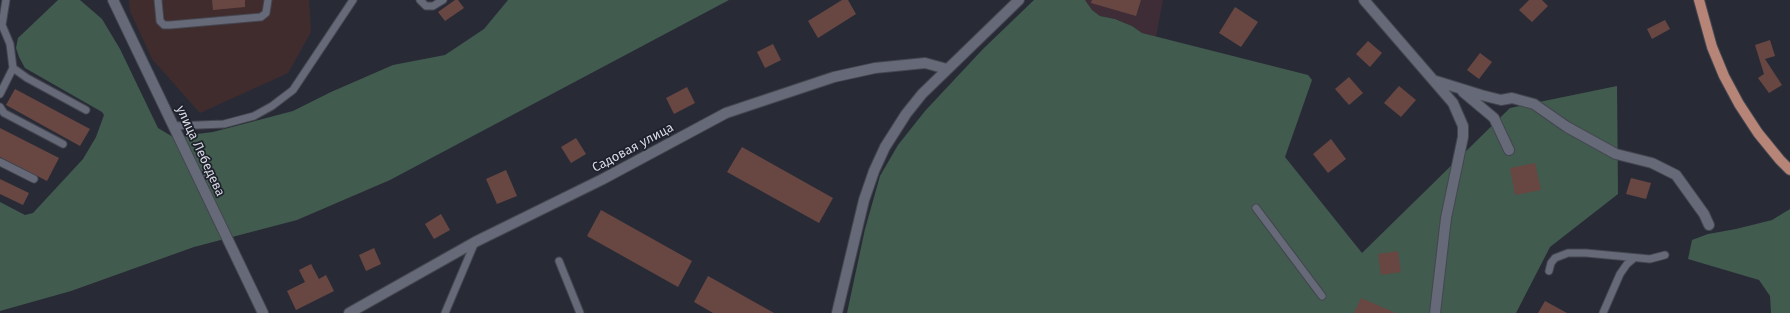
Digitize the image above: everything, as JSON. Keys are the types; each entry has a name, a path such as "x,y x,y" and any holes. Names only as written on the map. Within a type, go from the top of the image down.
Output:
{"main road":[{"path":"1698,0 1710,40 1724,76 1739,104 1758,134 1790,170"}],"street":[{"name":"улица Лебедева","path":"113,0 263,313"},
{"path":"837,313 864,200 874,171 885,147 906,114 922,94 1019,0"},
{"path":"1364,0 1456,107 1463,126 1463,137 1446,218 1435,313"},
{"name":"Садовая улица","path":"350,313 475,242 603,179 726,113 834,77 875,68 925,63 948,69"},
{"path":"1434,80 1501,100 1512,98 1534,104 1567,128 1616,154 1652,163 1676,175 1704,214 1709,225"},
{"path":"1458,88 1494,118 1509,150"}],"lane":[{"path":"0,94 13,68 10,44 1,27 6,0"},
{"path":"158,0 160,21 164,24 170,25 261,17 266,13 268,0"},
{"path":"174,126 224,124 254,116 272,106 293,90 353,0"},
{"path":"420,0 426,6 433,6 444,0"},
{"path":"13,68 27,78 86,110"},
{"path":"0,107 4,113 63,144"},
{"path":"0,162 34,179"},
{"path":"1256,208 1322,296"},
{"path":"445,313 475,242"},
{"path":"1549,271 1551,263 1555,258 1568,254 1586,253 1650,259 1665,255"},
{"path":"1603,313 1620,274 1627,264 1634,258"},
{"path":"559,262 580,313"}],"shaded area":[{"path":"129,0 309,0 311,32 288,73 200,113 152,59 130,11"},
{"path":"1085,0 1163,0 1156,37 1142,33 1132,26 1115,19 1100,16 1092,10"}],"green space":[{"path":"58,0 80,0 102,19 120,49 158,128 173,137 213,132 293,111 331,92 393,65 445,55 484,29 508,0 729,0 390,180 297,220 194,247 71,291 0,311 0,202 25,215 33,213 83,159 96,137 104,115 102,112 25,68 19,57 16,48 18,38"},
{"path":"1034,0 1085,0 1092,10 1100,16 1115,19 1132,26 1142,33 1308,75 1312,80 1285,157 1362,253 1510,108 1617,86 1618,194 1550,247 1516,313 847,313 865,229 880,176 898,145 925,111 983,49"},
{"path":"1790,209 1790,313 1771,313 1770,296 1759,280 1688,259 1692,240 1708,234 1772,220"}],"building":[{"path":"212,0 245,0 245,7 213,10"},
{"path":"455,0 458,0 464,8 445,21 438,12"},
{"path":"842,0 848,0 856,14 818,38 808,21"},
{"path":"1092,0 1141,0 1136,16 1091,3"},
{"path":"1529,0 1542,0 1548,6 1532,22 1519,10"},
{"path":"1235,7 1258,22 1241,47 1219,33"},
{"path":"1665,20 1670,29 1652,39 1647,29"},
{"path":"1770,40 1775,56 1765,59 1782,85 1769,93 1758,78 1764,74 1755,45"},
{"path":"1368,41 1382,53 1370,67 1356,54"},
{"path":"773,44 781,60 765,68 757,52"},
{"path":"1480,53 1492,62 1479,79 1467,70"},
{"path":"1349,77 1363,93 1349,105 1335,89"},
{"path":"1399,86 1416,100 1401,117 1384,103"},
{"path":"687,87 695,103 674,114 666,98"},
{"path":"15,89 90,129 80,146 6,105"},
{"path":"0,128 59,158 47,181 0,157"},
{"path":"576,138 586,154 571,163 561,147"},
{"path":"1331,139 1346,159 1328,173 1313,154"},
{"path":"742,147 833,198 819,223 727,172"},
{"path":"1535,163 1541,190 1515,195 1510,168"},
{"path":"506,170 517,196 497,204 486,179"},
{"path":"1631,178 1651,183 1646,199 1626,194"},
{"path":"0,179 29,193 23,205 0,194"},
{"path":"601,210 692,261 678,287 587,236"},
{"path":"441,214 450,230 434,239 425,224"},
{"path":"374,248 381,264 366,271 359,255"},
{"path":"1398,251 1401,272 1381,275 1378,254"},
{"path":"311,264 319,279 326,275 334,291 296,310 287,291 305,282 299,270"},
{"path":"708,276 774,313 713,313 694,302"},
{"path":"1361,298 1396,313 1354,313"},
{"path":"1545,301 1567,313 1538,313"}]}
